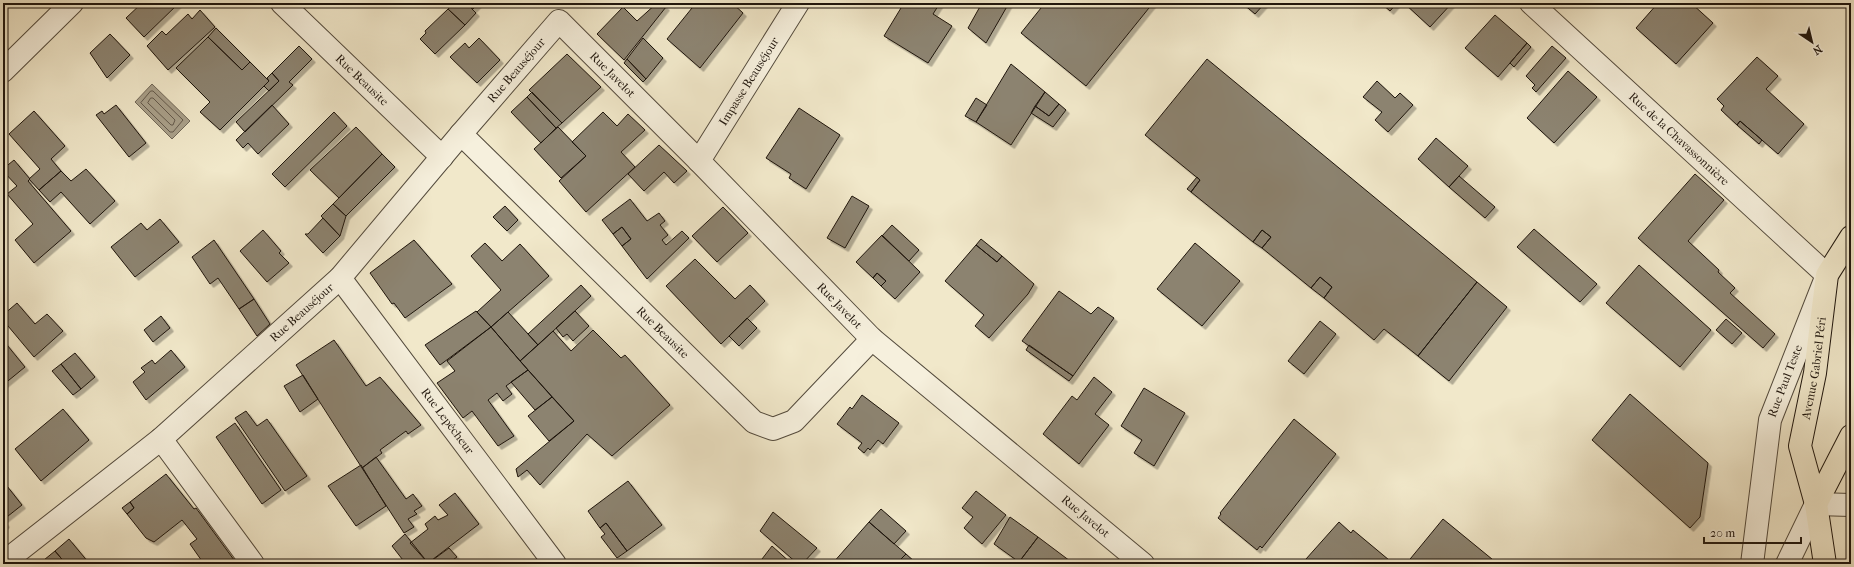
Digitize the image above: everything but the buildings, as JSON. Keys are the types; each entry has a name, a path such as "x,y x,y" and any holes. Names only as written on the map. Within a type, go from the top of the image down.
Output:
{"main road":[{"name":"Avenue Gabriel Péri","path":"1825,564 1816,504 1800,446 1815,373 1827,275 1851,237"},
{"path":"1816,504 1851,436"}],"street":[{"path":"3,71 72,3"},
{"name":"Rue Beausite","path":"282,3 442,157"},
{"name":"Impasse Beauséjour","path":"699,160 798,3"},
{"name":"Rue de la Chavassonnière","path":"1532,3 1827,275"},
{"name":"Rue Beauséjour","path":"3,563 161,439 340,278 461,134 559,21"},
{"name":"Rue Javelot","path":"559,21 699,160 872,339 1143,564"},
{"name":"Rue Beausite","path":"461,134 754,422 773,429 794,421 872,339"},
{"name":"Rue Paul Teste","path":"1752,564 1770,420 1827,275"},
{"name":"Rue Lepêcheur","path":"340,278 555,564"},
{"path":"161,439 253,564"},
{"path":"1816,504 1851,505"},
{"path":"1787,564 1816,504"},
{"path":"1803,564 1816,504"}],"water":[{"path":"152,84 190,121 172,139 135,102"}]}
